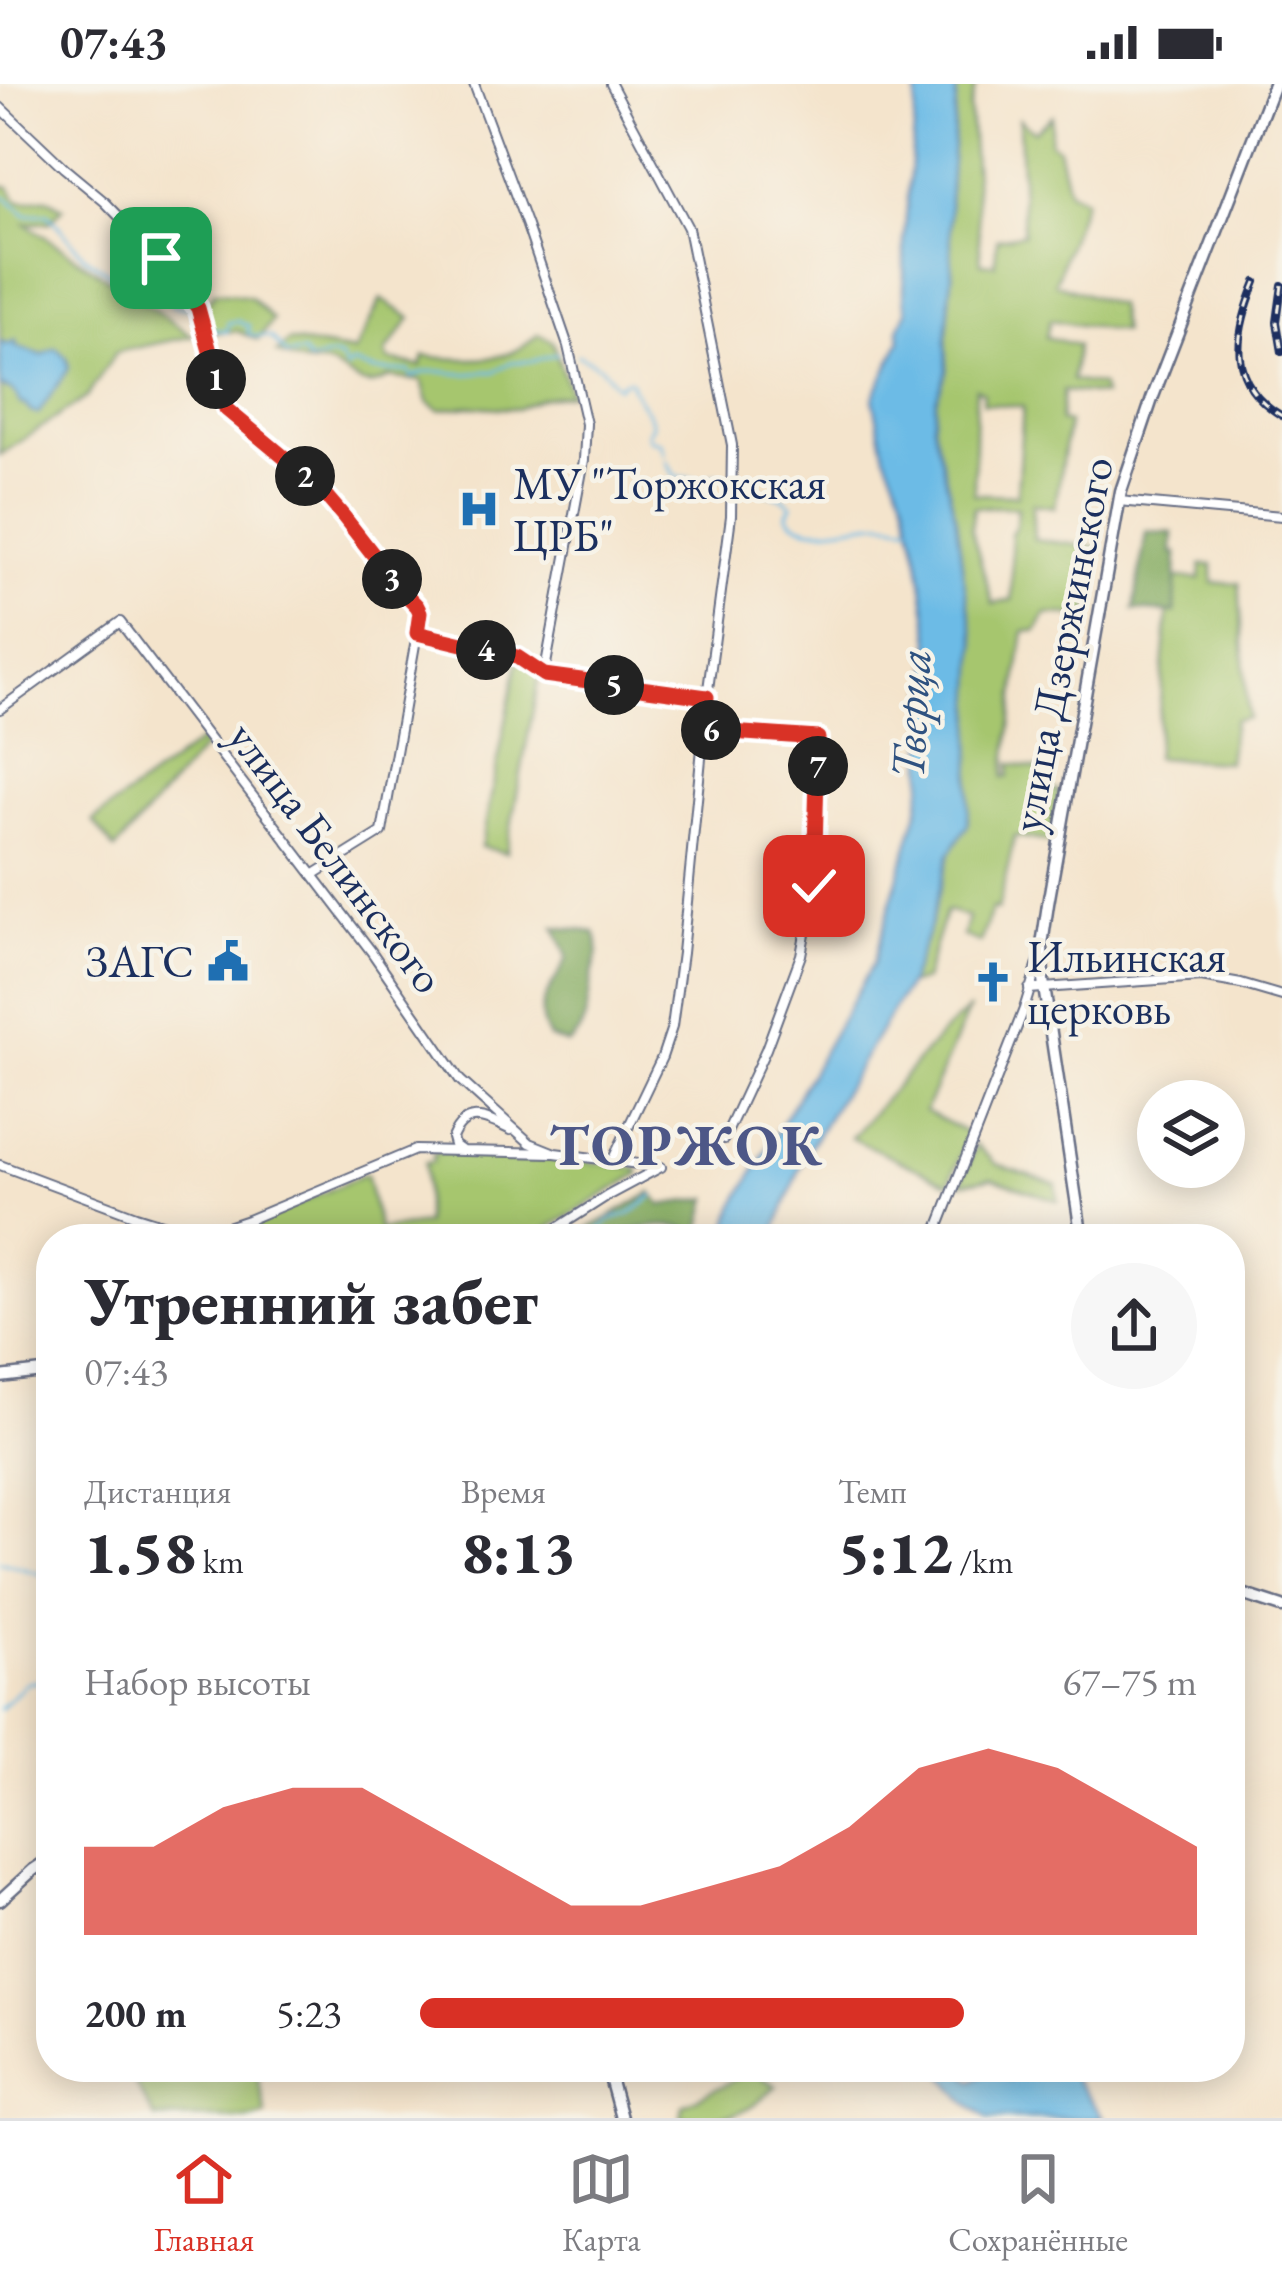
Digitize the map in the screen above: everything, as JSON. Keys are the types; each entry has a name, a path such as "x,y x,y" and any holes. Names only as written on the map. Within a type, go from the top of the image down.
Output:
{"main road":[{"name":"улица Дзержинского","path":"1080,1224 1042,950 1119,501 1152,399 1274,84"},
{"path":"0,1377 36,1373"},
{"path":"1245,1595 1282,1607"},
{"path":"0,1900 36,1868"},
{"path":"611,2082 621,2118"}],"street":[{"path":"474,84 556,308 586,424 584,460 544,675"},
{"path":"611,84 688,228 733,446 731,516 671,1027 662,1058 613,1159"},
{"path":"0,107 161,258 195,303 226,409 315,483 420,612 382,832 313,874"},
{"path":"1119,501 1282,515"},
{"name":"улица Белинского","path":"0,709 120,622 313,874 460,1080 520,1134"},
{"path":"417,633 517,657 544,675 707,697"},
{"path":"703,730 818,738 814,886 801,955 766,1048 724,1139"},
{"path":"940,1224 1042,950"},
{"path":"1030,989 1201,977 1282,996"},
{"path":"1025,1004 1047,1006"},
{"path":"433,1148 465,1121 478,1118 555,1153"},
{"path":"455,1131 453,1142 462,1150"},
{"path":"515,1153 522,1145 520,1134"},
{"path":"236,1224 416,1150 555,1153 661,1167 563,1224"},
{"path":"0,1165 160,1224"},
{"path":"134,1224 136,1216"}],"green space":[{"path":"957,84 976,84 970,109 981,263 995,264 997,238 1023,234 1019,119 1034,131 1052,116 1050,142 1058,148 1068,191 1084,199 1055,283 1117,305 1122,332 1050,320 1046,337 1077,345 1072,380 1101,386 1103,395 1063,391 1060,421 1068,423 1055,507 1032,504 1034,539 1098,548 1087,616 1046,614 1037,631 1024,631 1004,777 1009,776 1010,764 1041,769 1038,787 1059,791 1050,842 1015,836 998,910 992,909 980,943 963,936 968,917 946,911 924,980 908,985 949,854 968,824 964,581 956,520 933,425 947,370 952,276 949,201","holes":["976,388 983,392 983,403 1023,407 1017,495 974,494","974,507 1017,507 1011,534 1012,600 993,604 971,528"]},
{"path":"0,185 10,187 21,201 47,199 63,208 50,222 26,224 193,336 116,352 87,397 0,455 0,386 18,395 53,351 42,355 0,342"},
{"path":"215,292 250,297 273,320 258,340 237,331 208,333 203,308"},
{"path":"381,299 411,318 386,352 388,360 421,366 424,356 500,356 538,334 552,341 570,394 541,398 517,409 469,406 439,410 428,402 422,381 389,377 363,383 334,367 277,353 289,341 355,352"},
{"path":"1146,532 1173,533 1175,613 1134,610"},
{"path":"1201,565 1213,565 1213,583 1239,583 1248,718 1234,720 1228,762 1155,758 1168,612 1175,612 1176,578 1200,579"},
{"path":"518,660 540,672 506,853 481,847"},
{"path":"202,740 205,746 115,850 93,821"},
{"path":"555,927 595,932 598,945 586,1015 568,1044 549,1038 543,1026 546,995 567,957"},
{"path":"969,1009 925,1111 969,1134 949,1183 851,1138 940,1035"},
{"path":"976,1145 996,1164 1056,1184 1058,1201 992,1178 961,1183"},
{"path":"445,1151 519,1161 557,1158 629,1167 639,1174 555,1224 425,1224 425,1163 433,1162 433,1154"},
{"path":"366,1174 378,1224 252,1224"},
{"path":"652,1193 661,1205 709,1198 703,1224 597,1224"},
{"path":"134,2082 259,2082 266,2114 250,2118 154,2118"},
{"path":"730,2082 776,2086 753,2104 725,2116 681,2118 683,2105"}],"water":[{"path":"918,84 957,84 949,201 952,276 947,370 933,425 956,520 976,643 968,824 949,854 908,985 806,1153 778,1224 729,1224 734,1207 873,964 919,808 931,640 905,499 885,454 873,398 901,340 899,329 907,311 904,240"},
{"path":"16,341 16,347 42,355 56,348 66,357 69,368 38,414 0,386 0,342"},
{"path":"950,2082 1076,2082 1103,2118 989,2118 967,2103"}],"waterway":[{"path":"0,196 26,215 48,214 85,257 117,278 129,274 144,296 166,295 173,306 192,308 199,326 227,332 228,323 237,321 249,326 248,333 254,336 271,337 287,355 303,353 309,361 333,356 347,369 353,364 376,371 409,371 412,377 432,371 495,372 511,362 558,354"},
{"path":"578,355 601,367 618,387 630,380 651,419 649,439 661,443 665,454"},
{"path":"667,461 678,477 727,478"},
{"path":"738,482 783,498 792,505 787,515 806,527 911,525"},
{"path":"605,1224 630,1214 653,1196"},
{"path":"0,1562 36,1573"},
{"path":"0,1709 27,1683 36,1682"}],"railway":[{"path":"1256,282 1240,339 1243,373 1264,403 1282,416"},
{"path":"1282,285 1277,322 1282,352"}],"place":[{"name":"МУ \"Торжокская ЦРБ\"","path":"479,509"},
{"name":"ЗАГС","path":"228,961"},
{"name":"Ильинская церковь","path":"993,982"}],"district":[{"name":"ТОРЖОК","path":"687,1145"}],"route":[{"path":"161,258 198,308 226,409 315,483 344,517 417,606 417,633 517,657 544,675 707,697 703,730 818,738 814,886"}],"water label":[{"name":"Тверца","path":"910,714"}]}
